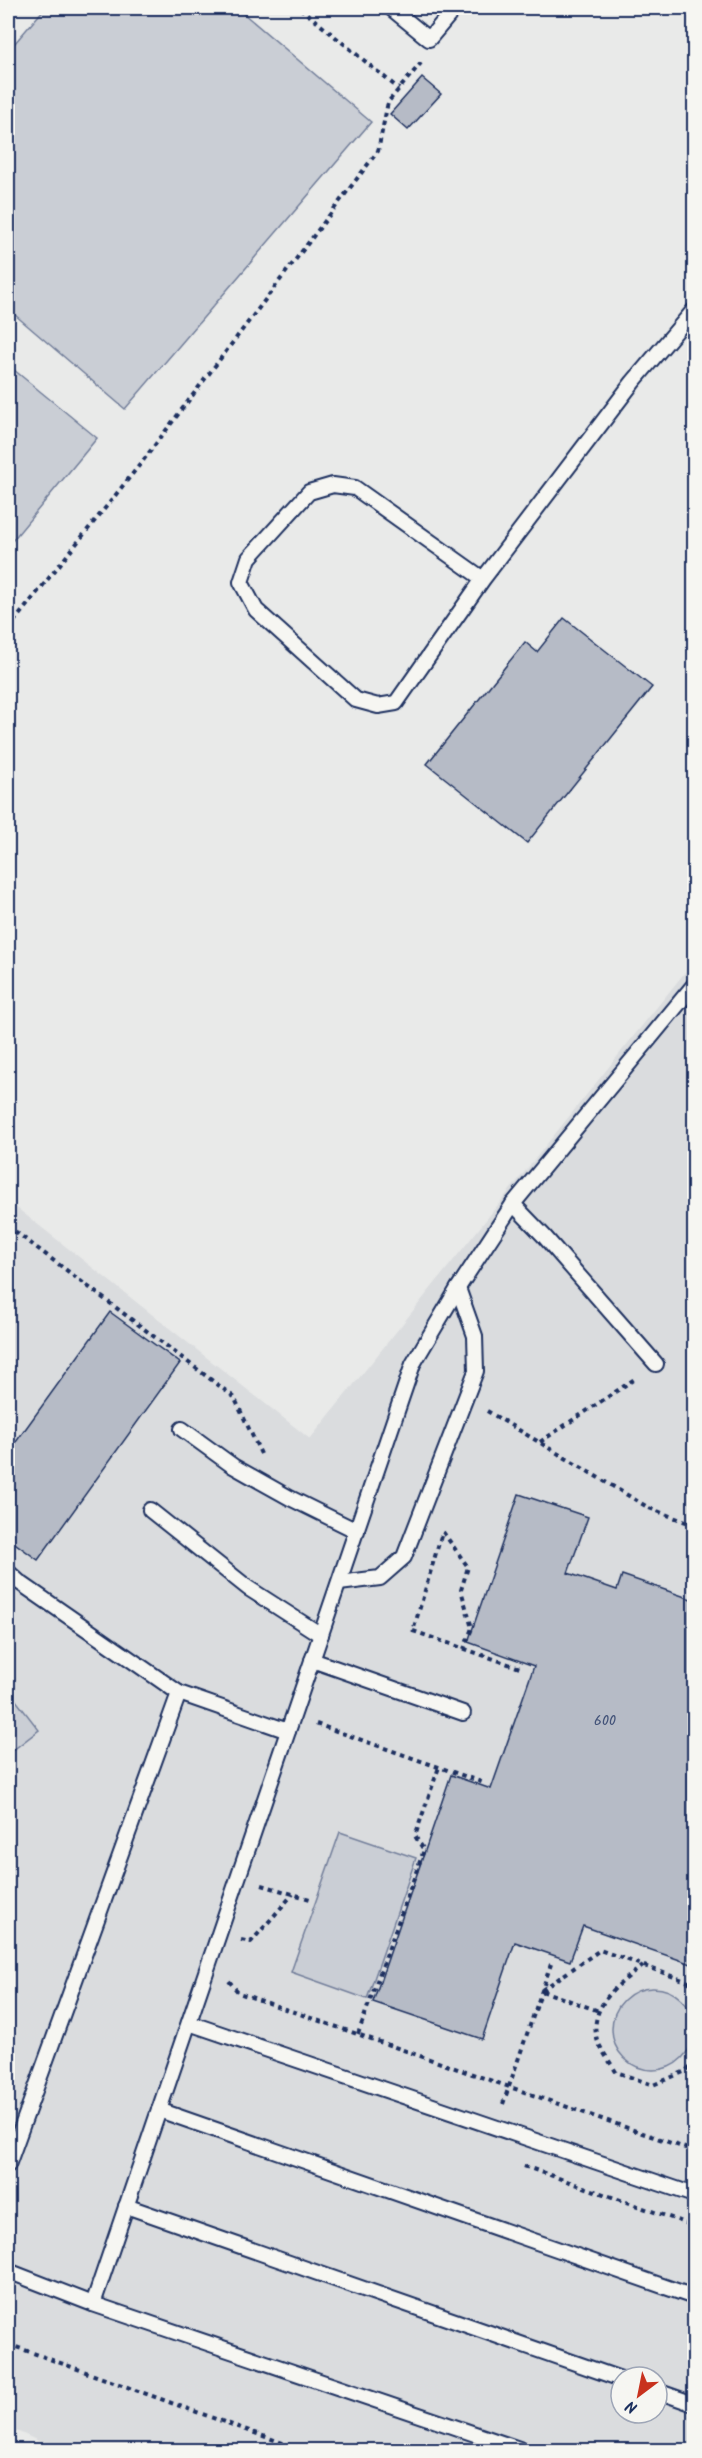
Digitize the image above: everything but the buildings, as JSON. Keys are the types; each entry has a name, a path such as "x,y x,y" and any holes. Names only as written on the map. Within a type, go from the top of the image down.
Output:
{"lane":[{"path":"391,8 429,39 455,8"},
{"path":"483,579 355,488 333,485 309,492 249,558 241,582 256,610 356,700 378,706 396,703 483,579 633,382 694,310"},
{"path":"93,2304 413,1364 458,1288 513,1204 694,985"},
{"path":"513,1204 544,1236 656,1365"},
{"path":"339,1583 380,1578 405,1557 476,1371 475,1336 458,1288"},
{"path":"182,1429 233,1466 357,1531"},
{"path":"150,1510 248,1588 321,1635"},
{"path":"8,1572 19,1582 179,1693 288,1731"},
{"path":"312,1660 463,1713"},
{"path":"8,2165 179,1693"},
{"path":"189,2023 694,2194"},
{"path":"159,2110 694,2297"},
{"path":"126,2206 609,2375"},
{"path":"8,2271 93,2304 522,2451"},
{"path":"669,2395 694,2404"}],"path":[{"path":"8,14 12,8"},
{"path":"300,8 399,89"},
{"path":"8,629 156,444 378,152 388,102 420,65 429,39"},
{"path":"8,1226 234,1397 257,1443 275,1490"},
{"path":"540,1442 656,1365"},
{"path":"466,1398 649,1508 694,1525"},
{"path":"484,1421 489,1411"},
{"path":"446,1522 413,1631 520,1668"},
{"path":"443,1532 468,1567 461,1590 472,1628 464,1649"},
{"path":"312,1722 484,1783"},
{"path":"358,2034 424,1850 415,1836 439,1767"},
{"path":"256,1883 310,1899"},
{"path":"237,1939 251,1942 293,1894"},
{"path":"542,1991 600,1950 694,1984"},
{"path":"495,2127 551,1964"},
{"path":"643,1966 615,1986 599,2011 596,2036 616,2072 652,2085 686,2071 694,2061"},
{"path":"224,1975 239,1993 694,2151"},
{"path":"542,1991 599,2011"},
{"path":"8,2344 302,2451"}],"shaded area":[{"path":"45,8 237,8 371,122 125,409 8,309 8,51"},
{"path":"8,365 97,438 8,546"},
{"path":"694,961 694,2450 58,2450 8,2427 8,1201 310,1439"},
{"path":"8,1690 39,1730 8,1754"},
{"path":"340,1832 416,1858 367,1999 291,1972"},
{"path":"653,1988 669,1991 682,2000 691,2013 694,2029 691,2045 682,2058 669,2067 653,2070 637,2067 624,2058 615,2045 612,2029 615,2013 624,2000 637,1991"}],"waterway":[{"path":"8,2446 15,2450"}]}
